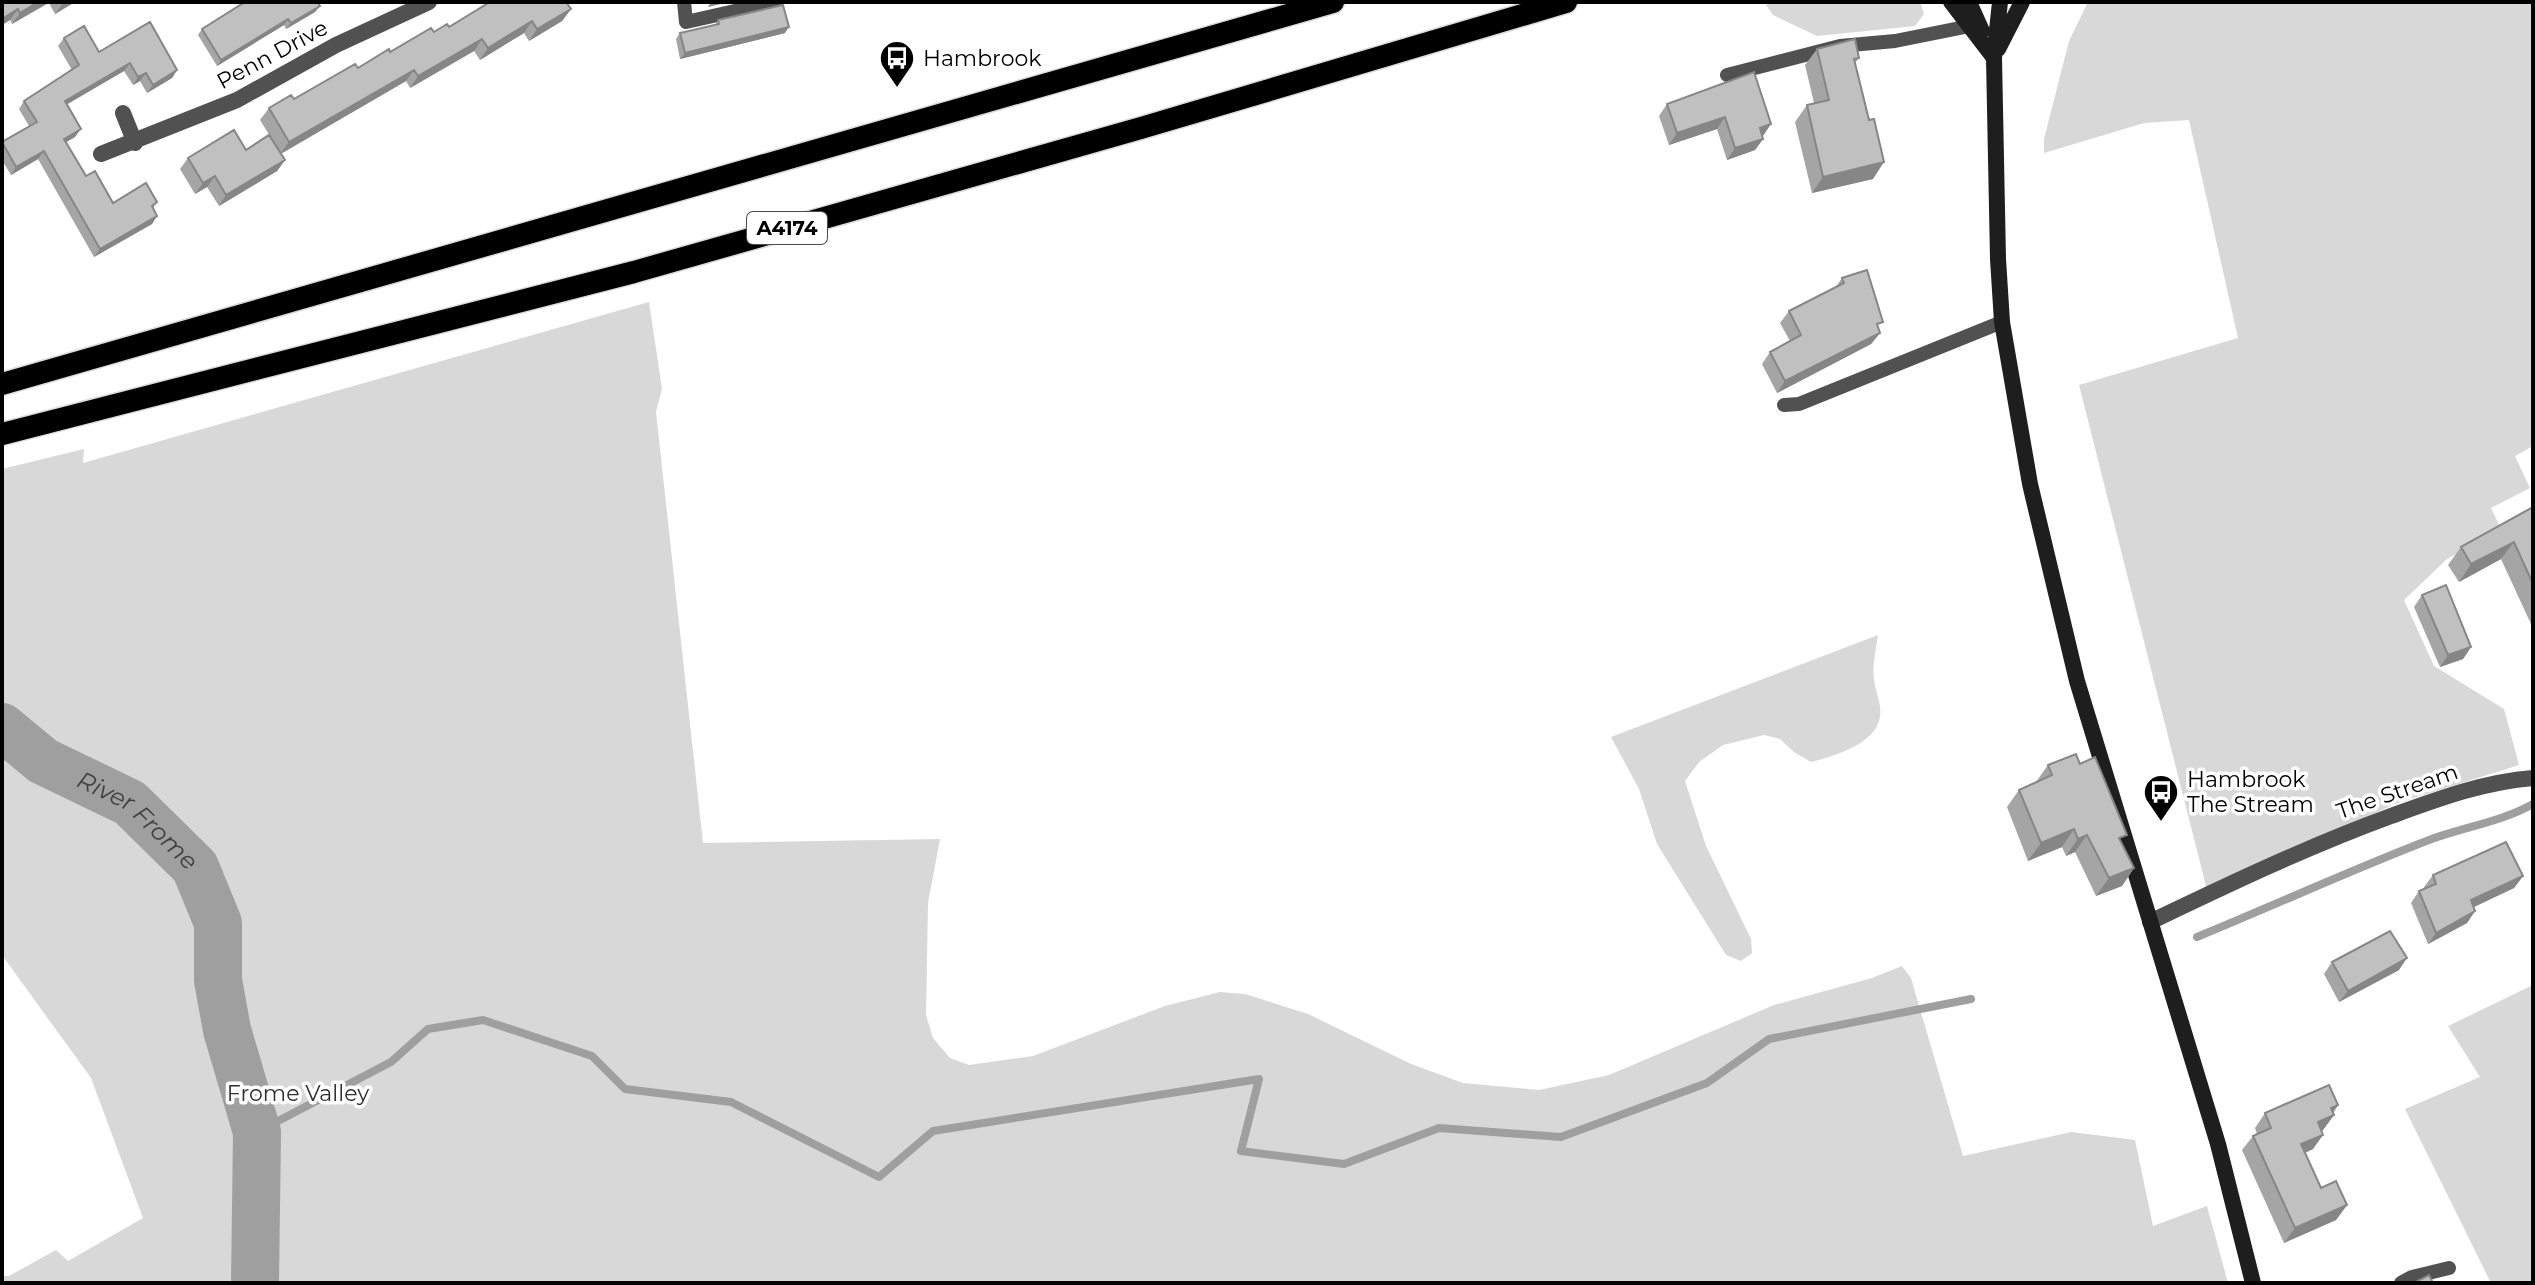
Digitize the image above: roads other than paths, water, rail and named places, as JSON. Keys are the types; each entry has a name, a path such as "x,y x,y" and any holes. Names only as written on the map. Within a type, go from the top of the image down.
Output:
{"highway":[{"path":"2,384 1333,2"},
{"name":"A4174","path":"2,434 634,272 1141,128 1566,2"}],"main road":[{"path":"1951,2 1994,58"},
{"path":"1969,2 1994,58"},
{"path":"2000,2 1994,58 1998,259 2002,322 2030,484 2077,681 2218,1144 2253,1283"},
{"path":"1994,58 2022,2"}],"street":[{"name":"Penn Drive","path":"101,154 237,100 336,45 429,2"},
{"path":"123,113 135,143"},
{"name":"The Stream","path":"2150,922 2320,842 2448,795 2498,781 2533,778"}],"lane":[{"path":"684,2 686,22 775,2"},
{"path":"1727,75 1840,46 1895,41 1970,26"},
{"path":"1784,405 1799,404 2002,322"},
{"path":"2401,1283 2412,1277 2449,1268"}],"waterway":[{"name":"River Frome","path":"2,727 43,761 130,803 195,867 218,923 218,980 227,1030 257,1132 255,1283"},
{"path":"2197,937 2400,851 2533,804"},
{"path":"257,1132 391,1062 428,1029 483,1020 592,1056 625,1089 731,1102 879,1177 933,1131 1259,1079 1241,1151 1344,1164 1439,1128 1561,1137 1707,1083 1769,1039 1971,999"}],"place":[{"name":"Hambrook","path":"897,89"},
{"name":"Hambrook The Stream","path":"2161,823"}],"park label":[{"name":"Frome Valley","path":"298,1093"}]}
